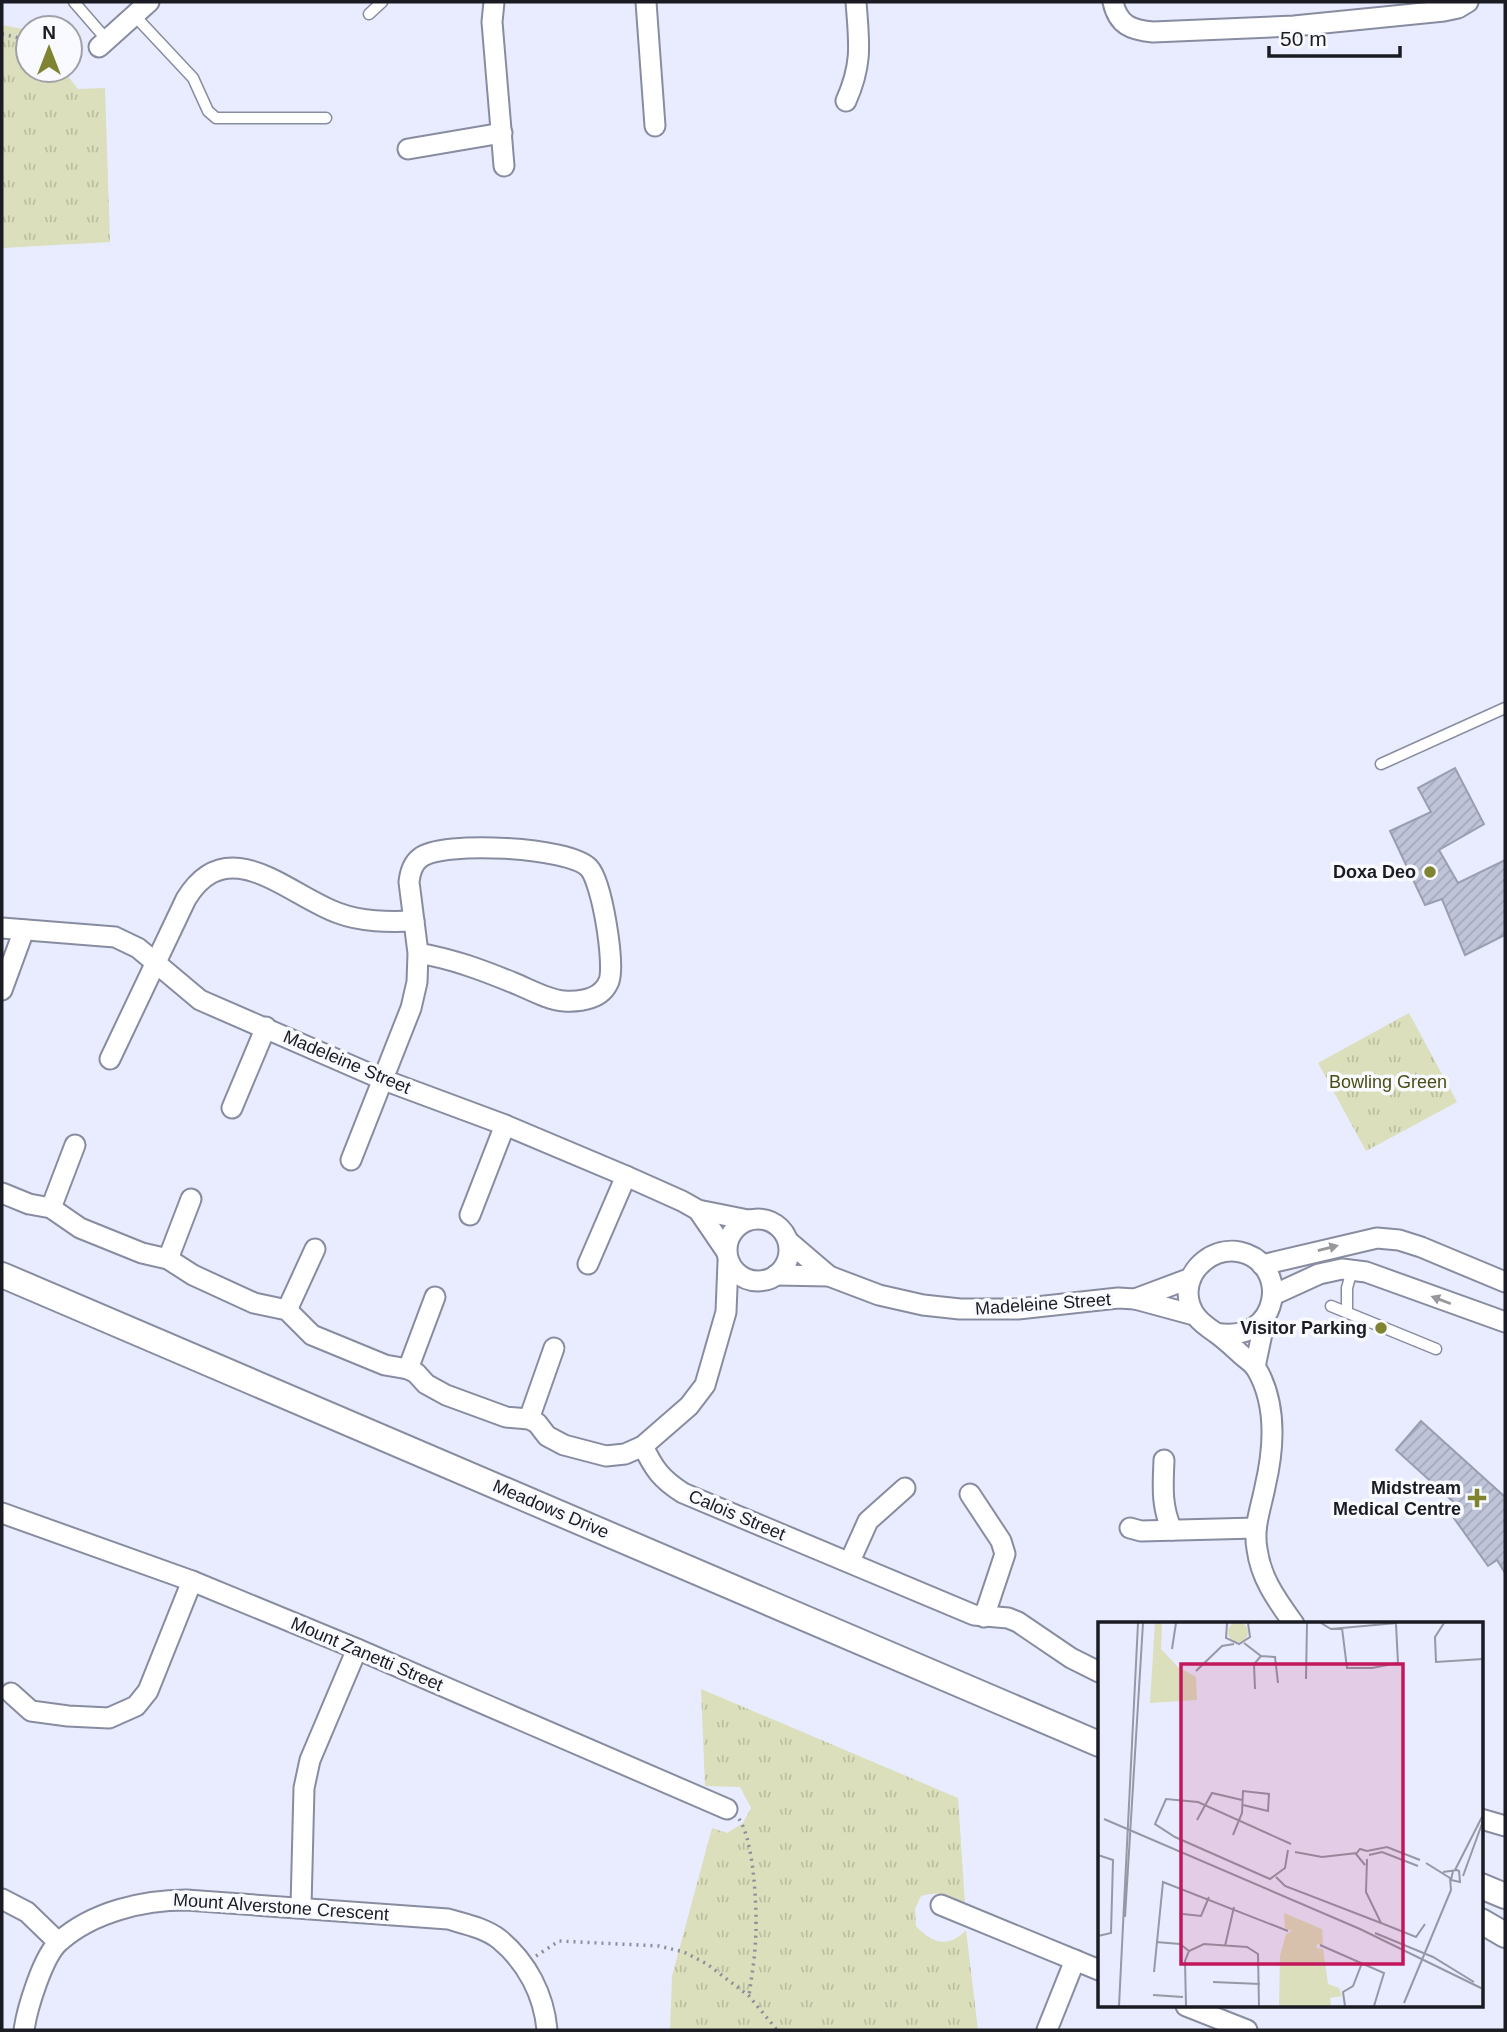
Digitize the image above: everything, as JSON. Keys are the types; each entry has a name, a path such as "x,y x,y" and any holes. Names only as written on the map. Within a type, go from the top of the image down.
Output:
{"street":[{"path":"494,2 492,22 504,166"},
{"path":"646,2 655,126"},
{"path":"846,101 860,62 856,2"},
{"path":"1113,2 1116,15 1124,25 1153,32 1308,25 1444,11 1458,8 1468,2"},
{"path":"103,43 142,8"},
{"path":"408,149 502,133"},
{"path":"351,1160 411,1008 417,982 418,953 409,882 411,869 419,858 446,848 486,848 559,855 575,859 587,866 596,877 603,905 611,965 609,980 601,993 592,998 561,1001 465,963 418,953"},
{"path":"110,1059 196,882 208,873 224,869 244,869 291,887 319,906 342,915 370,921 414,921"},
{"name":"Madeleine Street","path":"2,928 115,937 138,947 200,1000 384,1080 505,1125 626,1176 682,1200 698,1210 748,1220 758,1218 776,1224 788,1241 829,1276 879,1295 960,1309 1018,1309 1118,1298 1135,1299 1194,1315 1203,1326 1216,1333 1255,1367"},
{"path":"2,990 24,930"},
{"path":"232,1108 266,1027"},
{"path":"470,1215 505,1125"},
{"path":"51,1208 75,1145"},
{"path":"588,1264 626,1176"},
{"path":"2,1193 29,1204 51,1208 80,1228 142,1254 168,1259 192,1275 254,1303 287,1310 312,1335 385,1365 408,1368 426,1384 446,1395 506,1417 529,1419 537,1423 547,1436 586,1452 606,1456 625,1454 643,1446 690,1406 705,1385 726,1312 727,1241 732,1231 748,1220"},
{"path":"168,1259 191,1199"},
{"name":"Madeleine Street","path":"698,1210 742,1277 829,1276"},
{"path":"1293,1622 1274,1596 1262,1572 1256,1548 1256,1528 1272,1457 1270,1410 1255,1367 1273,1295 1270,1279 1262,1265 1377,1238 1399,1240 1421,1247 1505,1282"},
{"path":"726,1312 767,1278 783,1269 787,1260 788,1241"},
{"path":"287,1310 315,1250"},
{"name":"Madeleine Street","path":"1135,1299 1191,1278 1206,1259 1229,1251 1241,1252 1262,1265"},
{"path":"1273,1295 1319,1274 1342,1269 1352,1270 1366,1272 1505,1322"},
{"name":"Meadows Drive","path":"2,1275 1098,1744"},
{"path":"1191,1278 1189,1302 1194,1315"},
{"path":"408,1368 435,1297"},
{"path":"1216,1333 1230,1336 1245,1334 1265,1319"},
{"path":"529,1419 554,1348"},
{"name":"Calois Street","path":"643,1446 654,1469 665,1481 683,1493 974,1615 1008,1618 1018,1622 1032,1629 1057,1650 1098,1671"},
{"path":"1164,1460 1162,1499 1172,1530"},
{"path":"850,1562 868,1521 905,1488"},
{"path":"970,1493 1001,1541 1005,1554 984,1617"},
{"name":"Mount Zanetti Street","path":"2,1513 192,1581 357,1649 727,1809"},
{"path":"1130,1528 1140,1531 1256,1528"},
{"path":"11,1693 31,1711 68,1716 109,1718 135,1706 148,1691 192,1581"},
{"path":"300,1907 304,1788 310,1760 357,1649"},
{"path":"1482,1819 1505,1826"},
{"path":"1482,1886 1505,1896"},
{"path":"2,1899 27,1912 58,1942 34,1990 24,2030"},
{"name":"Mount Alverstone Crescent","path":"58,1942 119,1909 159,1899 448,1919 477,1927 498,1938 523,1965 542,2000 547,2030"},
{"path":"941,1905 1098,1970"},
{"path":"1482,1921 1505,1933"},
{"path":"1047,2030 1075,1960"},
{"path":"1190,2008 1235,2028"}],"lane":[{"path":"74,2 103,43"},
{"path":"369,14 382,2"},
{"path":"142,8 193,78 208,111 216,118 326,118"},
{"path":"1381,764 1505,708"},
{"path":"1347,1312 1347,1288 1352,1270"},
{"path":"1331,1306 1436,1349"}],"path":[{"path":"727,1809 741,1821 752,1860 756,1945 748,1996"},
{"path":"523,1965 559,1941 659,1946 684,1952 707,1964 748,1996 777,2030"}],"green space":[{"path":"2,25 14,27 14,84 74,84 78,89 105,88 110,242 2,248"},
{"name":"Bowling Green","path":"1409,1013 1457,1102 1366,1151 1318,1063"},
{"path":"701,1689 958,1798 965,1904 944,1894 921,1896 915,1909 916,1926 940,1942 953,1940 966,1930 978,2030 670,2030 672,1976 712,1828 727,1833 743,1823 751,1808 740,1787 705,1786"}],"building":[{"name":"Doxa Deo","path":"1455,768 1484,824 1439,850 1458,883 1505,860 1505,935 1465,955 1442,899 1425,905 1390,831 1431,812 1418,788"},
{"name":"Midstream Medical Centre","path":"1421,1421 1505,1497 1505,1573 1497,1560 1488,1566 1451,1514 1458,1506 1396,1450"}],"place":[{"name":"Doxa Deo","path":"1430,872"},
{"name":"Visitor Parking","path":"1381,1328"},
{"name":"Midstream Medical Centre","path":"1477,1498"}]}
